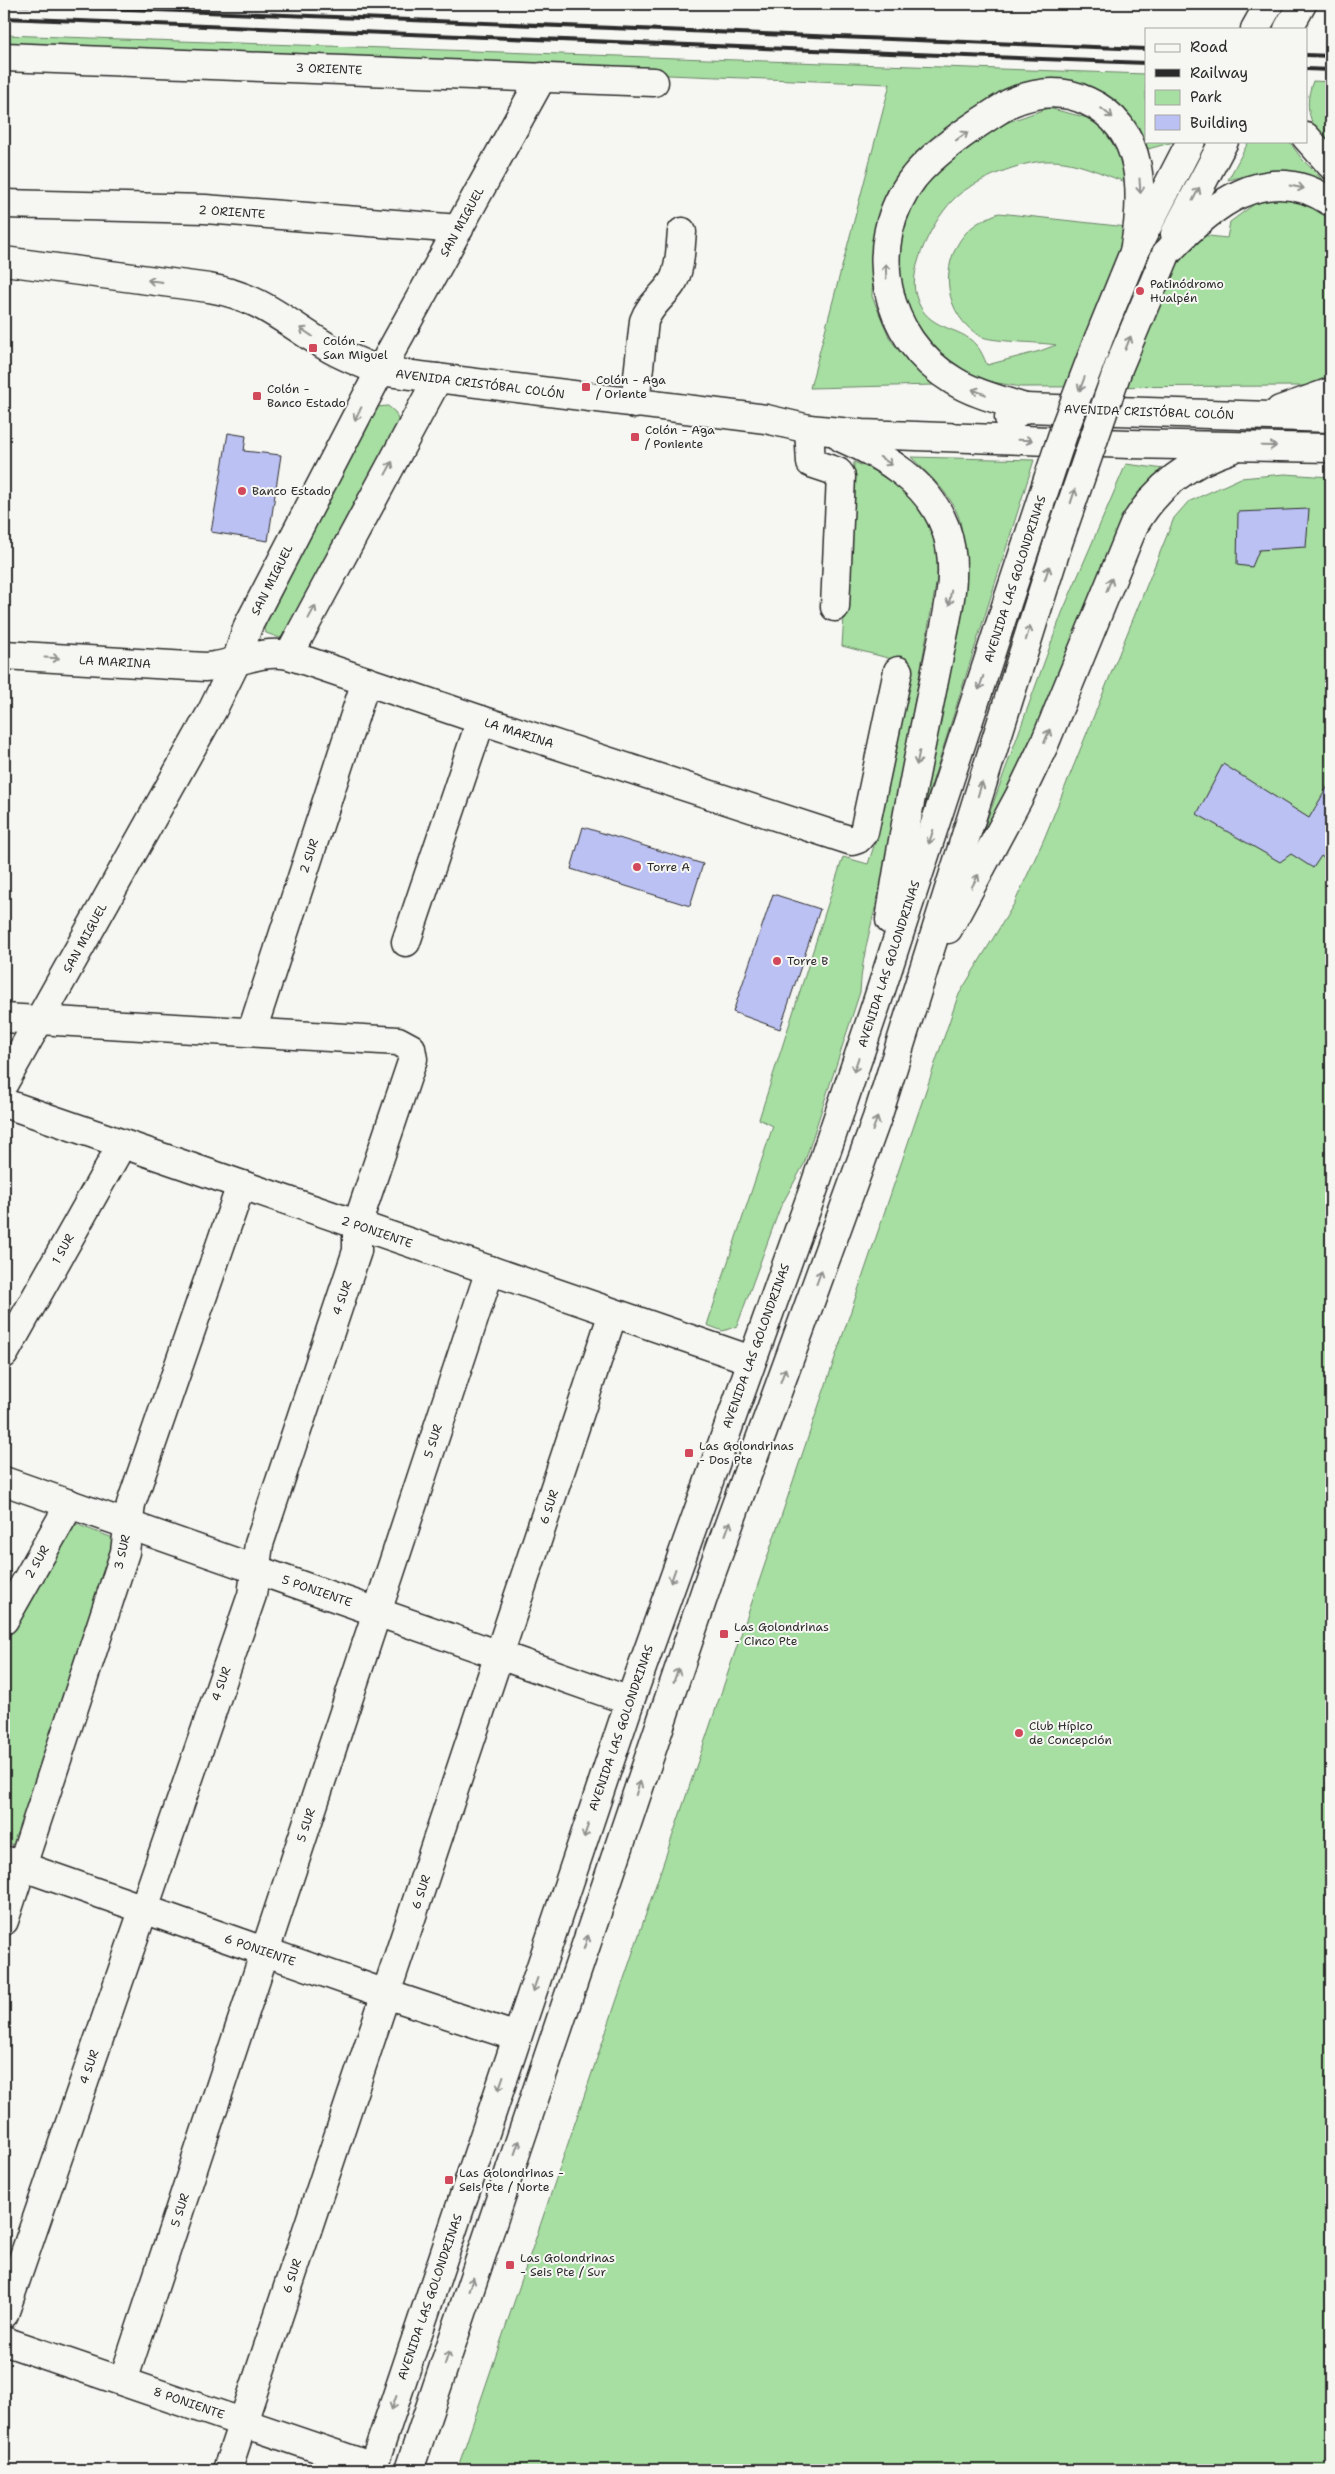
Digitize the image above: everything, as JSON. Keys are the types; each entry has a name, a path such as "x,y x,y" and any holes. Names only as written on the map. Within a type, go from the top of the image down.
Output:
{"street":[{"path":"1256,28 1269,4"},
{"path":"1289,28 1302,4"},
{"name":"3 ORIENTE","path":"4,57 654,82"},
{"name":"SAN MIGUEL","path":"4,1083 212,711 236,662 248,626 380,371 542,77"},
{"path":"1025,408 954,381 919,353 901,328 889,296 886,261 891,225 896,208 914,178 935,156 998,110 1023,97 1050,92 1081,98 1109,114 1130,138 1138,171 1140,190 1138,230 1134,252"},
{"path":"1308,139 1331,165"},
{"path":"1134,252 1190,142"},
{"path":"409,2470 711,1574 877,1118 925,969 1037,604 1100,416 1137,321 1166,254 1223,142"},
{"path":"1166,254 1185,233 1217,206 1230,197 1259,187 1282,186 1307,190 1331,202"},
{"name":"2 ORIENTE","path":"4,204 205,209 459,229"},
{"path":"635,404 644,321 649,309 668,289 676,276 682,232"},
{"name":"AVENIDA LAS GOLONDRINAS","path":"372,2469 630,1701 813,1191 1066,425 1134,252"},
{"name":"AVENIDA CRISTÓBAL COLÓN","path":"4,262 210,288 240,294 275,311 332,349 380,371 766,419 818,430 976,438 1331,448"},
{"path":"289,654 438,378"},
{"path":"1257,415 1285,409 1331,392"},
{"path":"976,438 1025,408"},
{"name":"AVENIDA CRISTÓBAL COLÓN","path":"1025,408 1331,418"},
{"path":"835,607 841,476 838,472 811,463 818,430 873,452 893,465 920,488 938,512 945,528 952,566 948,608 910,801 877,1002"},
{"path":"1297,447 1331,434"},
{"path":"925,969 968,894 1044,745 1126,543 1144,509 1166,484 1177,476 1211,457 1241,445"},
{"name":"LA MARINA","path":"4,655 205,667 236,662 271,652 289,654 481,720 852,841 858,839 864,832 898,671"},
{"name":"2 SUR","path":"252,1031 366,681"},
{"path":"406,942 481,720"},
{"path":"4,1018 252,1031"},
{"name":"4 SUR","path":"4,2314 252,1595 259,1544 357,1251 357,1225 412,1064 413,1053 411,1048 398,1041 252,1031"},
{"name":"2 PONIENTE","path":"4,1103 751,1360"},
{"name":"1 SUR","path":"4,1354 122,1144"},
{"name":"3 SUR","path":"4,1921 13,1863 125,1552 130,1504 241,1184"},
{"name":"5 SUR","path":"123,2381 490,1270"},
{"name":"6 SUR","path":"227,2470 613,1312"},
{"name":"5 PONIENTE","path":"4,1481 630,1701"},
{"name":"2 SUR","path":"4,1620 70,1504"},
{"path":"630,1701 645,1718 652,1746"},
{"name":"6 PONIENTE","path":"13,1863 386,1994 517,2037"},
{"name":"8 PONIENTE","path":"4,2340 243,2422 372,2469"}],"green space":[{"path":"4,35 1145,74 1145,142 1173,142 1148,149 1119,110 1050,83 908,168 880,213 874,256 872,296 890,339 908,362 934,385 810,388 890,84 4,48"},
{"path":"1313,81 1331,82 1331,153 1311,120 1308,102"},
{"name":"Patinódromo Hualpén","path":"1048,108 1092,119 1115,135 1128,183 1078,165 1047,161 1012,168 987,178 964,191 956,197 940,217 919,258 914,285 921,308 927,316 969,339 979,349 987,365 1056,345 994,340 980,336 968,327 959,316 953,303 949,289 949,275 956,247 971,228 999,213 1227,238 1230,222 1268,194 1290,195 1331,218 1331,375 1306,386 1021,387 986,381 958,370 937,356 905,314 895,256 907,208 928,177 953,156 1000,125"},
{"path":"1248,142 1290,142 1302,159 1324,181 1287,171 1266,172 1228,180"},
{"path":"388,406 395,412 399,422 288,632 280,638 266,633 264,624 376,407"},
{"path":"911,457 1034,460 922,815 964,569 963,542 958,515 938,484"},
{"path":"854,462 890,477 907,493 930,522 938,549 937,579 884,870 863,961 860,992 804,1164 780,1208 737,1326 723,1331 707,1325 773,1126 759,1119 843,857 868,864 880,828 879,811 907,663 842,646"},
{"path":"1126,464 1164,469 1136,495 1111,544 1025,754 982,834 1062,613"},
{"name":"Club Hípico de Concepción","path":"1285,474 1331,477 1331,2470 457,2470 958,996 1014,904 1044,839 1174,518 1188,502 1241,478"},
{"path":"73,1523 116,1539 18,1847 4,1841 4,1643"}],"building":[{"path":"228,433 246,436 244,451 281,455 268,541 211,532"},
{"path":"1309,509 1306,547 1259,550 1252,567 1237,565 1238,512"},
{"path":"1223,764 1309,818 1331,781 1331,863 1321,856 1313,868 1291,854 1280,862 1197,814"},
{"name":"Torre A","path":"583,827 703,864 690,906 571,869"},
{"name":"Torre B","path":"773,894 820,909 780,1029 733,1012"}],"railway":[{"path":"4,4 1145,49"},
{"path":"4,18 1145,63"},
{"path":"1308,55 1331,56"},
{"path":"1308,69 1331,70"}],"place":[{"name":"Patinódromo Hualpén","path":"1140,291"},
{"name":"Colón - San Miguel","path":"313,348"},
{"name":"Colón - Aga / Oriente","path":"586,387"},
{"name":"Colón - Banco Estado","path":"257,396"},
{"name":"Colón - Aga / Poniente","path":"635,437"},
{"name":"Banco Estado","path":"242,491"},
{"name":"Torre A","path":"637,867"},
{"name":"Torre B","path":"777,961"},
{"name":"Las Golondrinas - Dos Pte","path":"689,1453"},
{"name":"Las Golondrinas - Cinco Pte","path":"724,1634"},
{"name":"Club Hípico de Concepción","path":"1019,1733"},
{"name":"Las Golondrinas - Seis Pte / Norte","path":"449,2180"},
{"name":"Las Golondrinas - Seis Pte / Sur","path":"510,2265"}]}
